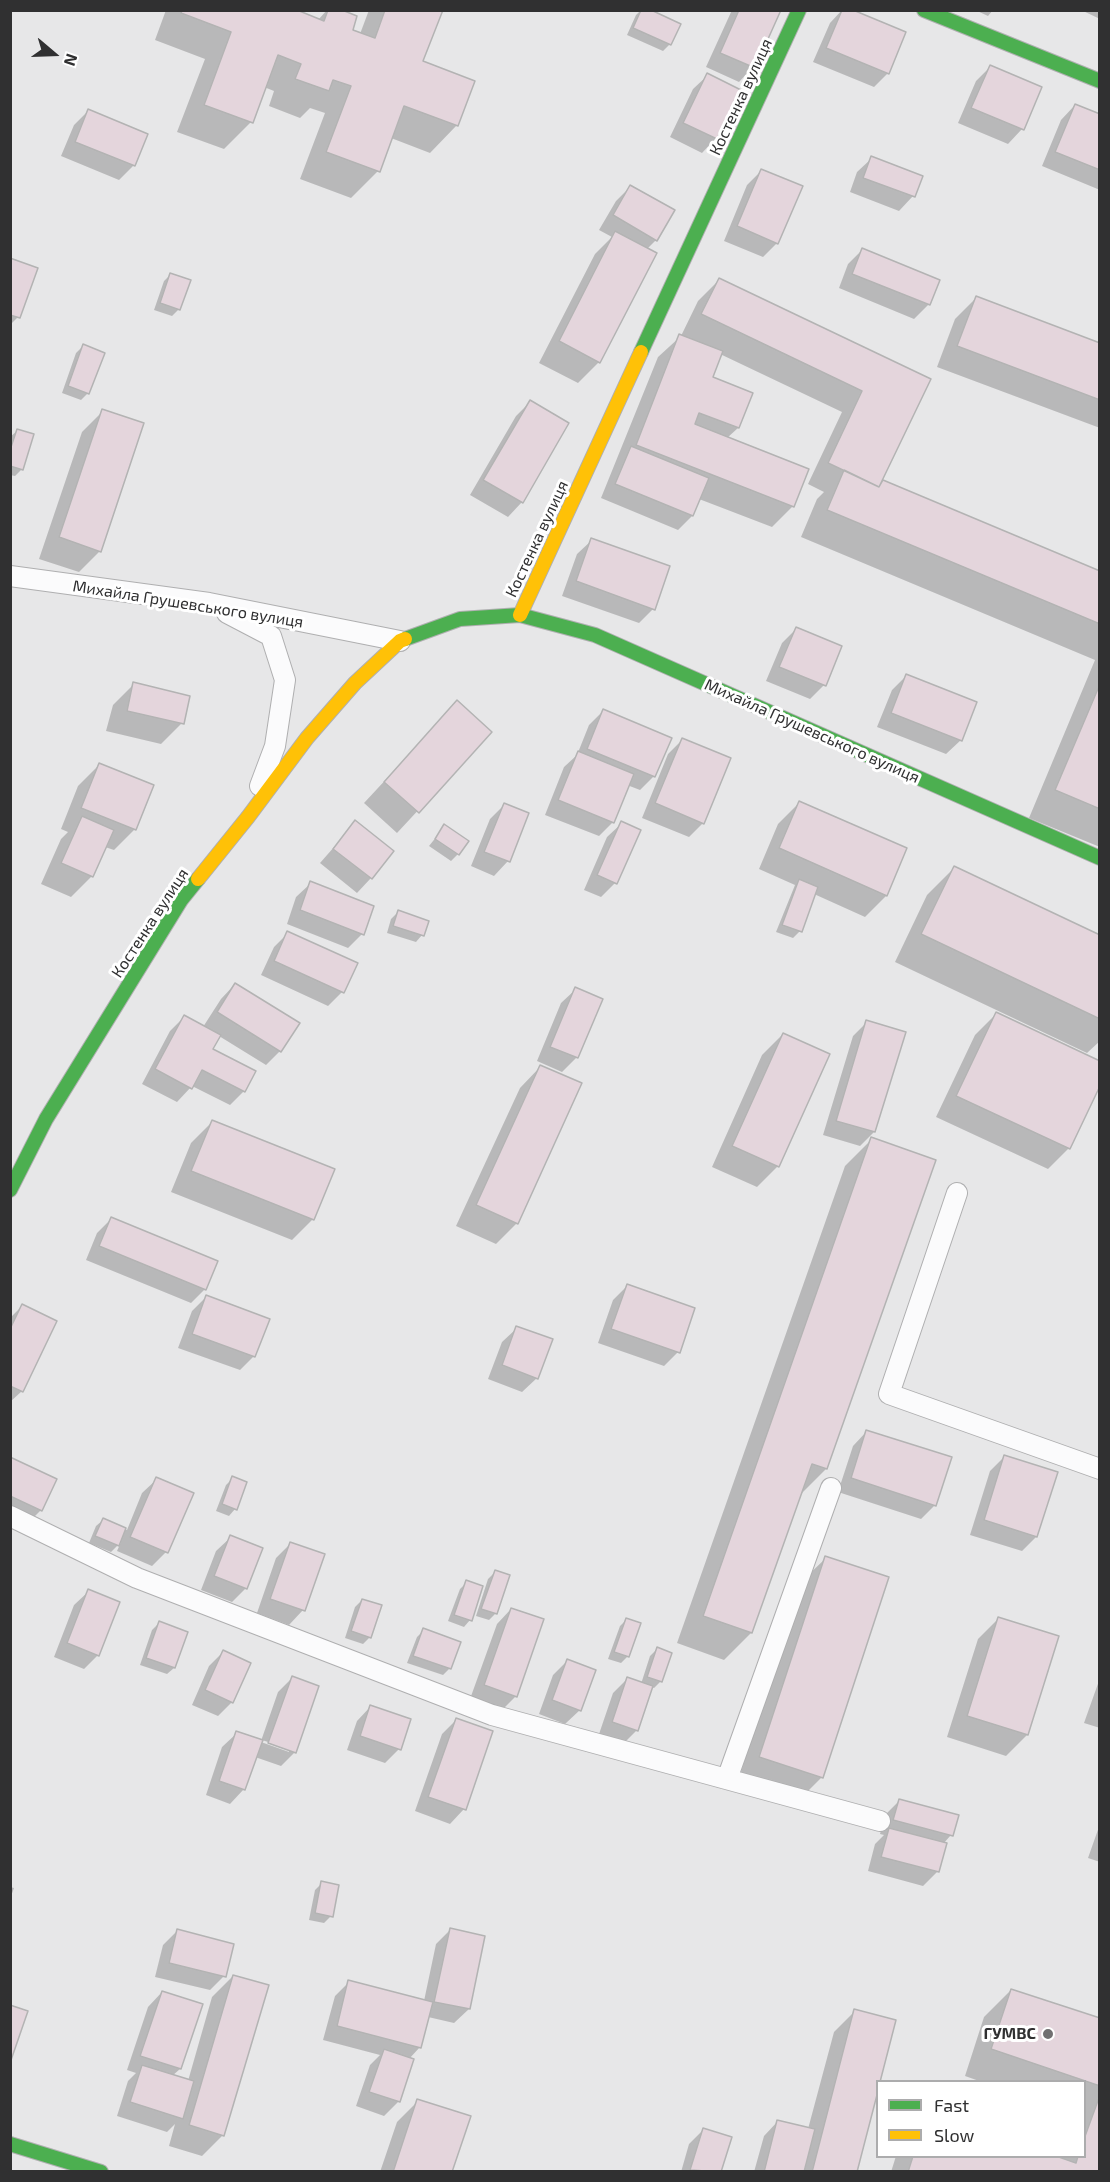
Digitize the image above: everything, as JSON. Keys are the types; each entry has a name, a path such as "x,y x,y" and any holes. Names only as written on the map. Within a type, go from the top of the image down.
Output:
{"street":[{"name":"Костенка вулиця","path":"10,1190 46,1119 181,900 248,817 307,738 355,682 400,641 460,619 520,615 799,10"},
{"path":"924,10 1100,81"},
{"name":"Михайла Грушевського вулиця","path":"520,615 596,635 1100,858"},
{"path":"10,2144 101,2172"}],"lane":[{"name":"Михайла Грушевського вулиця","path":"10,576 209,603 400,641"},
{"path":"209,603 271,636 285,680 275,746 248,817"},
{"path":"957,1193 889,1394 1100,1469"},
{"path":"727,1779 831,1488"},
{"path":"10,1516 137,1578 492,1715 880,1821"}],"building":[{"path":"182,10 297,10 324,21 328,10 342,10 357,16 353,30 375,38 385,10 443,10 423,61 475,81 458,126 404,106 380,172 326,152 351,86 333,80 329,91 295,79 301,64 278,55 253,123 204,105 231,32 181,13"},
{"path":"641,10 651,10 681,24 671,45 633,28"},
{"path":"739,10 781,10 755,68 720,53"},
{"path":"842,10 853,10 906,32 889,74 826,48"},
{"path":"990,65 1042,87 1024,130 971,108"},
{"path":"707,73 741,90 717,139 683,123"},
{"path":"1075,104 1100,114 1100,170 1055,152"},
{"path":"88,109 148,134 135,166 75,142"},
{"path":"871,156 923,176 915,197 863,178"},
{"path":"761,169 803,186 778,244 737,226"},
{"path":"630,185 675,210 657,241 613,215"},
{"path":"615,231 657,253 600,363 559,341"},
{"path":"862,248 940,280 930,305 852,274"},
{"path":"10,258 38,268 20,318 10,315"},
{"path":"170,273 191,280 180,310 160,303"},
{"path":"719,278 931,379 879,487 828,463 862,391 701,314"},
{"path":"976,296 1100,343 1100,400 957,346"},
{"path":"679,334 723,351 713,377 753,393 739,428 699,413 695,424 809,469 794,507 636,445"},
{"path":"83,344 105,353 89,394 68,386"},
{"path":"530,400 569,423 523,503 483,480"},
{"path":"102,409 144,423 101,552 59,537"},
{"path":"17,429 34,434 23,470 10,466 10,450"},
{"path":"631,446 709,478 693,516 615,484"},
{"path":"844,470 879,487 883,480 1100,571 1100,624 827,510"},
{"path":"591,538 670,566 655,610 576,581"},
{"path":"796,627 842,646 826,686 779,667"},
{"path":"906,674 977,702 962,741 891,713"},
{"path":"133,682 190,696 184,724 127,711"},
{"path":"1100,684 1100,809 1055,790"},
{"path":"457,700 492,732 419,813 384,782"},
{"path":"603,709 672,738 655,777 587,749"},
{"path":"682,738 731,758 704,824 655,803"},
{"path":"578,751 634,774 614,823 558,800"},
{"path":"99,763 154,785 136,830 81,808"},
{"path":"799,801 907,848 887,896 779,848"},
{"path":"504,803 529,813 510,862 484,852"},
{"path":"82,816 114,830 93,877 61,863"},
{"path":"355,820 394,851 372,879 333,849"},
{"path":"621,821 641,830 617,884 597,875"},
{"path":"444,824 469,841 459,855 435,839"},
{"path":"954,866 1100,935 1100,1019 921,934"},
{"path":"799,879 818,887 802,932 782,925"},
{"path":"310,881 374,906 364,935 300,910"},
{"path":"398,910 429,921 424,936 393,926"},
{"path":"287,931 358,963 344,993 274,961"},
{"path":"235,983 300,1023 281,1052 217,1012"},
{"path":"575,987 603,999 578,1058 550,1047"},
{"path":"996,1012 1100,1061 1100,1086 1070,1149 956,1096"},
{"path":"184,1015 221,1035 213,1049 256,1071 245,1092 202,1070 192,1089 155,1069"},
{"path":"866,1020 906,1032 875,1132 836,1121"},
{"path":"783,1033 830,1054 779,1167 732,1146"},
{"path":"540,1065 582,1083 518,1224 476,1205"},
{"path":"212,1120 335,1169 314,1220 191,1171"},
{"path":"871,1137 936,1160 827,1469 812,1464 752,1633 703,1616"},
{"path":"111,1217 218,1261 206,1290 99,1246"},
{"path":"627,1284 695,1308 680,1353 611,1329"},
{"path":"206,1295 270,1319 255,1357 192,1334"},
{"path":"22,1304 57,1321 23,1392 10,1386 10,1329"},
{"path":"516,1326 553,1339 538,1379 502,1365"},
{"path":"866,1430 952,1457 936,1506 851,1478"},
{"path":"1004,1455 1058,1472 1037,1537 984,1520"},
{"path":"10,1457 57,1479 42,1511 10,1496"},
{"path":"232,1476 247,1482 237,1510 222,1504"},
{"path":"156,1477 194,1493 168,1553 130,1537"},
{"path":"103,1518 126,1528 119,1546 95,1536"},
{"path":"230,1535 263,1548 247,1589 214,1576"},
{"path":"290,1542 325,1554 305,1611 270,1599"},
{"path":"825,1556 889,1577 823,1778 759,1757"},
{"path":"495,1570 510,1575 497,1614 481,1609"},
{"path":"466,1580 483,1586 472,1621 454,1615"},
{"path":"88,1589 120,1602 99,1656 67,1643"},
{"path":"362,1599 382,1605 371,1638 351,1631"},
{"path":"511,1608 544,1619 517,1697 484,1685"},
{"path":"998,1617 1059,1636 1028,1735 967,1716"},
{"path":"626,1618 641,1623 629,1657 614,1652"},
{"path":"159,1621 188,1632 175,1668 146,1658"},
{"path":"423,1628 461,1642 451,1669 413,1656"},
{"path":"657,1647 672,1653 662,1682 647,1677"},
{"path":"223,1650 251,1663 233,1703 205,1690"},
{"path":"567,1659 596,1670 581,1711 552,1700"},
{"path":"292,1676 319,1686 296,1753 268,1743"},
{"path":"627,1677 653,1686 638,1731 612,1722"},
{"path":"370,1705 411,1719 401,1750 360,1736"},
{"path":"456,1718 493,1731 466,1810 428,1797"},
{"path":"236,1731 263,1740 245,1790 219,1781"},
{"path":"899,1799 959,1815 953,1836 893,1820"},
{"path":"889,1828 947,1843 939,1872 881,1857"},
{"path":"321,1881 339,1885 333,1917 315,1913"},
{"path":"450,1928 485,1936 470,2009 434,2002"},
{"path":"177,1929 234,1944 226,1977 169,1963"},
{"path":"233,1975 269,1985 224,2136 189,2125"},
{"path":"348,1980 433,2002 421,2048 337,2026"},
{"name":"ГУМВС","path":"1011,1989 1100,2018 1100,2086 1086,2080 991,2049"},
{"path":"162,1991 203,2004 181,2069 140,2056"},
{"path":"10,2005 28,2011 10,2063"},
{"path":"854,2009 896,2020 881,2080 876,2080 876,2099 857,2172 812,2172"},
{"path":"384,2049 414,2059 400,2102 369,2092"},
{"path":"142,2065 194,2081 183,2119 130,2102"},
{"path":"1100,2095 1100,2172 908,2172 912,2158 1062,2158 1076,2163 1077,2158 1086,2158 1086,2134"},
{"path":"417,2099 471,2116 452,2172 393,2172"},
{"path":"777,2120 815,2129 804,2172 764,2172"},
{"path":"703,2128 732,2137 721,2172 690,2170"}],"traffic: fast":[{"path":"641,352 799,10"},
{"path":"924,10 1100,81"},
{"path":"405,639 460,619 520,615 595,635 1100,858"},
{"path":"10,1190 46,1119 181,900 198,879"},
{"path":"10,2144 101,2172"}],"traffic: slow":[{"path":"520,615 641,352"},
{"path":"198,879 307,738 355,683 400,641 405,639"}],"place":[{"name":"ГУМВС","path":"1048,2034"}]}
